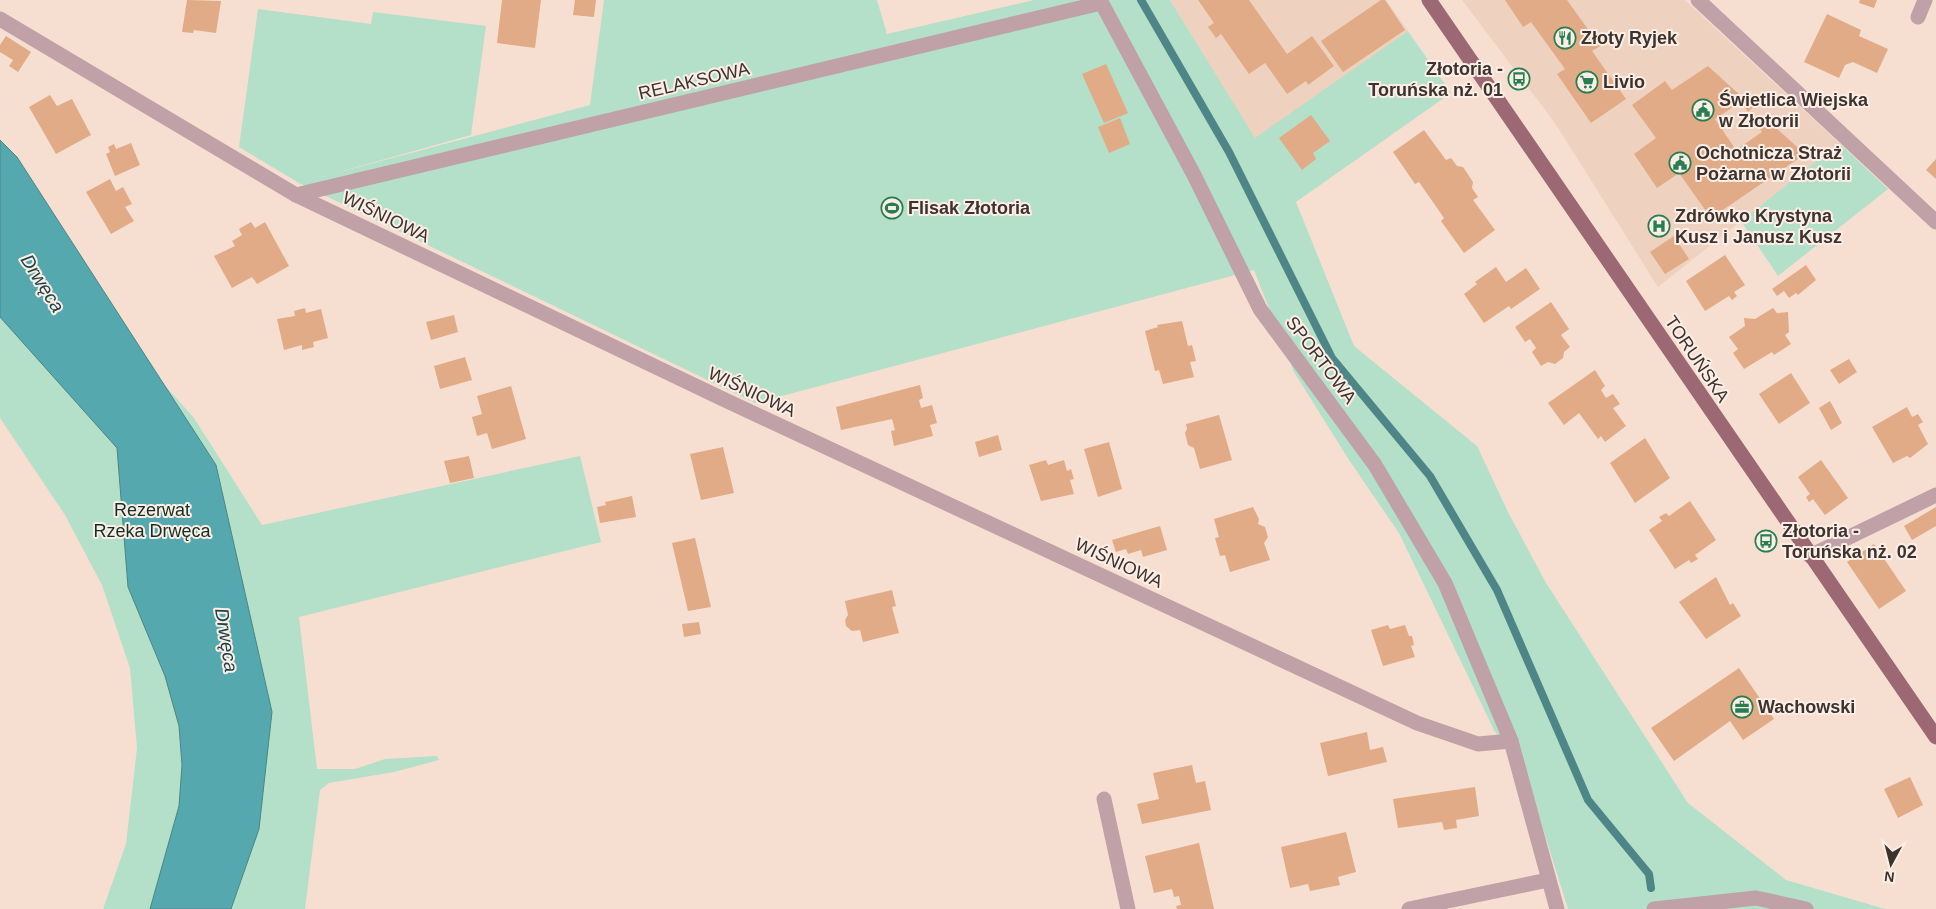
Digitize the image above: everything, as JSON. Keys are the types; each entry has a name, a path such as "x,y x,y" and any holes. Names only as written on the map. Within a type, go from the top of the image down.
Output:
{"main road":[{"name":"TORUŃSKA","path":"1429,0 1936,737"}],"street":[{"path":"1698,0 1862,150 1936,222"},
{"path":"1918,17 1925,0"},
{"name":"RELAKSOWA","path":"296,195 1100,2"},
{"name":"SPORTOWA","path":"1100,2 1194,175 1260,309 1375,465 1445,583 1511,741 1557,909"},
{"name":"WIŚNIOWA","path":"0,19 296,195 725,400 1417,723 1478,744 1511,741"},
{"path":"1810,556 1936,496"},
{"path":"1104,799 1128,909"},
{"path":"1409,909 1548,880"},
{"path":"1654,909 1756,898 1806,909"}],"shaded area":[{"path":"1170,0 1386,0 1408,31 1255,139"},
{"path":"1462,0 1685,0 1839,143 1658,287 1555,123"}],"green space":[{"path":"604,0 877,0 887,34 1034,0 1170,0 1255,138 1408,31 1451,93 1296,202 1354,346 1477,446 1508,512 1546,583 1688,803 1786,880 1885,909 1568,909 1526,774 1494,730 1399,533 1349,460 1294,372 1254,270 755,403 299,183 239,147 258,9 371,24 373,12 486,26 471,135 321,177 590,105"},
{"path":"1839,143 1888,189 1778,276 1741,221"},
{"name":"Rezerwat Rzeka Drwęca","path":"0,169 135,352 194,418 262,525 580,456 601,542 299,617 317,769 355,769 385,759 437,756 439,760 394,772 329,783 320,790 305,909 103,909 126,844 137,748 130,668 102,585 65,515 0,418"}],"water":[{"name":"Rezerwat Rzeka Drwęca","path":"0,140 17,157 216,465 272,712 259,829 231,909 150,909 179,806 182,765 179,726 165,676 128,587 117,448 0,317"}],"building":[{"path":"187,0 221,1 216,33 194,30 193,33 182,32"},
{"path":"502,0 541,0 535,48 497,43"},
{"path":"575,0 596,0 594,17 573,15"},
{"path":"1198,0 1249,0 1287,54 1312,36 1334,66 1308,85 1306,81 1287,94 1265,63 1249,74 1221,34 1216,38 1208,27 1214,23"},
{"path":"1381,0 1385,0 1405,30 1343,72 1321,41"},
{"path":"1505,0 1567,0 1600,46 1592,51 1626,99 1591,123 1557,74 1565,69 1531,22 1523,27"},
{"path":"1860,0 1877,0 1874,8 1859,3"},
{"path":"1827,14 1861,30 1859,36 1888,49 1877,73 1853,62 1845,65 1839,78 1804,62"},
{"path":"6,36 31,52 18,72 9,66 13,60 0,52 0,45"},
{"path":"1106,64 1128,113 1104,123 1082,74"},
{"path":"1708,66 1753,107 1748,112 1741,102 1715,119 1736,150 1762,132 1755,122 1760,117 1764,117 1805,154 1711,218 1679,173 1657,188 1634,154 1656,138 1632,105 1665,81 1672,90"},
{"path":"50,95 57,106 72,99 91,135 56,154 29,107"},
{"path":"1311,115 1330,141 1313,153 1316,159 1302,170 1279,138"},
{"path":"1120,118 1130,144 1109,153 1098,127"},
{"path":"1424,130 1446,160 1451,158 1457,166 1463,167 1473,182 1472,188 1478,197 1473,200 1495,230 1464,253 1441,221 1444,218 1419,182 1415,184 1393,152"},
{"path":"131,143 140,165 115,176 106,154 110,152 108,147 114,144 116,149"},
{"path":"1936,159 1936,179 1926,170"},
{"path":"110,179 116,191 123,187 132,204 125,207 134,221 111,234 86,192"},
{"path":"251,222 255,228 265,222 289,266 257,284 252,277 232,288 214,256 235,246 232,241 242,235 239,229"},
{"path":"1674,236 1689,259 1665,274 1650,252"},
{"path":"1725,255 1745,285 1734,292 1737,296 1732,300 1729,296 1705,311 1686,281"},
{"path":"1806,265 1816,280 1798,295 1796,293 1789,298 1784,291 1777,296 1772,289"},
{"path":"1496,267 1506,282 1526,268 1540,289 1511,309 1509,306 1484,323 1464,294 1477,284 1475,282"},
{"path":"1551,302 1569,329 1561,335 1570,347 1564,352 1563,358 1555,364 1548,362 1541,366 1532,352 1536,348 1530,339 1525,342 1515,327"},
{"path":"305,308 306,313 321,309 328,338 313,342 314,347 302,350 302,345 284,350 277,319 295,316 294,311"},
{"path":"1773,308 1777,313 1788,312 1789,332 1785,335 1791,344 1774,355 1772,352 1744,369 1733,353 1738,349 1729,337 1745,326 1744,318 1755,319"},
{"path":"454,315 458,332 431,340 426,322"},
{"path":"1182,321 1188,346 1192,345 1196,361 1190,362 1194,377 1163,384 1159,370 1155,371 1145,331 1158,327 1157,325"},
{"path":"465,357 472,380 440,389 434,366"},
{"path":"1849,359 1857,372 1839,384 1830,370"},
{"path":"1595,370 1605,386 1601,390 1606,398 1613,394 1620,404 1613,408 1626,426 1605,442 1601,436 1598,439 1579,413 1564,425 1548,403"},
{"path":"1791,373 1810,403 1779,424 1759,394"},
{"path":"920,385 923,398 919,400 921,408 932,405 937,423 930,425 933,436 894,446 891,431 895,430 892,419 841,430 836,407"},
{"path":"511,386 526,439 492,449 487,433 477,436 472,417 482,414 477,396"},
{"path":"1830,401 1842,423 1831,430 1819,408"},
{"path":"1907,407 1912,417 1918,414 1923,422 1918,425 1928,444 1910,458 1907,456 1893,463 1872,427"},
{"path":"1219,415 1232,460 1200,469 1194,448 1188,445 1185,433 1187,429 1186,424"},
{"path":"998,435 1002,450 979,457 975,442"},
{"path":"1645,438 1670,478 1635,503 1610,463"},
{"path":"1109,442 1122,489 1098,497 1084,449"},
{"path":"723,447 734,493 701,500 690,454"},
{"path":"469,456 474,478 450,483 444,461"},
{"path":"1046,460 1048,465 1064,460 1067,471 1071,469 1074,479 1070,480 1074,494 1041,501 1029,465"},
{"path":"1821,460 1848,498 1825,515 1813,499 1809,502 1806,497 1810,494 1798,477"},
{"path":"632,496 636,517 600,523 597,507 606,505 605,502"},
{"path":"1690,501 1716,540 1695,555 1698,559 1691,563 1689,560 1675,569 1649,530 1662,521 1659,517 1666,513 1669,516"},
{"path":"1253,507 1259,519 1258,524 1265,527 1268,537 1264,543 1270,560 1230,572 1225,555 1220,556 1215,538 1219,537 1214,519"},
{"path":"1936,507 1936,526 1912,540 1904,526"},
{"path":"1160,526 1167,550 1143,557 1141,550 1128,554 1126,549 1116,552 1112,540"},
{"path":"695,538 711,607 688,611 672,543"},
{"path":"1874,544 1906,591 1879,609 1847,562"},
{"path":"1716,577 1730,605 1733,603 1741,616 1706,639 1679,602"},
{"path":"892,590 896,606 892,607 899,633 863,642 860,630 852,631 846,626 845,620 848,615 845,601"},
{"path":"699,622 701,634 684,637 682,624"},
{"path":"1388,625 1390,629 1405,625 1409,636 1412,636 1414,645 1411,646 1415,657 1383,666 1371,630"},
{"path":"1739,668 1774,719 1743,740 1730,721 1674,761 1651,728"},
{"path":"1367,732 1370,750 1383,747 1387,762 1328,776 1320,743"},
{"path":"1192,765 1196,783 1205,781 1211,810 1142,824 1137,804 1159,799 1153,773"},
{"path":"1910,777 1923,805 1898,818 1884,789"},
{"path":"1475,787 1479,816 1456,820 1457,828 1444,830 1442,822 1398,828 1393,799"},
{"path":"1346,832 1356,872 1338,877 1340,885 1310,891 1308,884 1290,888 1281,847"},
{"path":"1199,843 1214,909 1177,909 1176,906 1181,905 1179,896 1174,897 1172,889 1154,893 1145,856"}],"waterway":[{"path":"1141,0 1229,152 1332,358 1430,476 1497,590 1588,800 1649,874 1651,888"}],"place":[{"name":"Złoty Ryjek","path":"1565,38"},
{"name":"Złotoria - Toruńska nż. 01","path":"1519,79"},
{"name":"Livio","path":"1587,82"},
{"name":"Świetlica Wiejska w Złotorii","path":"1703,110"},
{"name":"Ochotnicza Straż Pożarna w Złotorii","path":"1680,163"},
{"name":"Flisak Złotoria","path":"892,208"},
{"name":"Zdrówko Krystyna Kusz i Janusz Kusz","path":"1659,226"},
{"name":"Złotoria - Toruńska nż. 02","path":"1766,541"},
{"name":"Wachowski","path":"1742,707"}],"water label":[{"name":"Drwęca","path":"43,283"},
{"name":"Drwęca","path":"227,640"}]}
